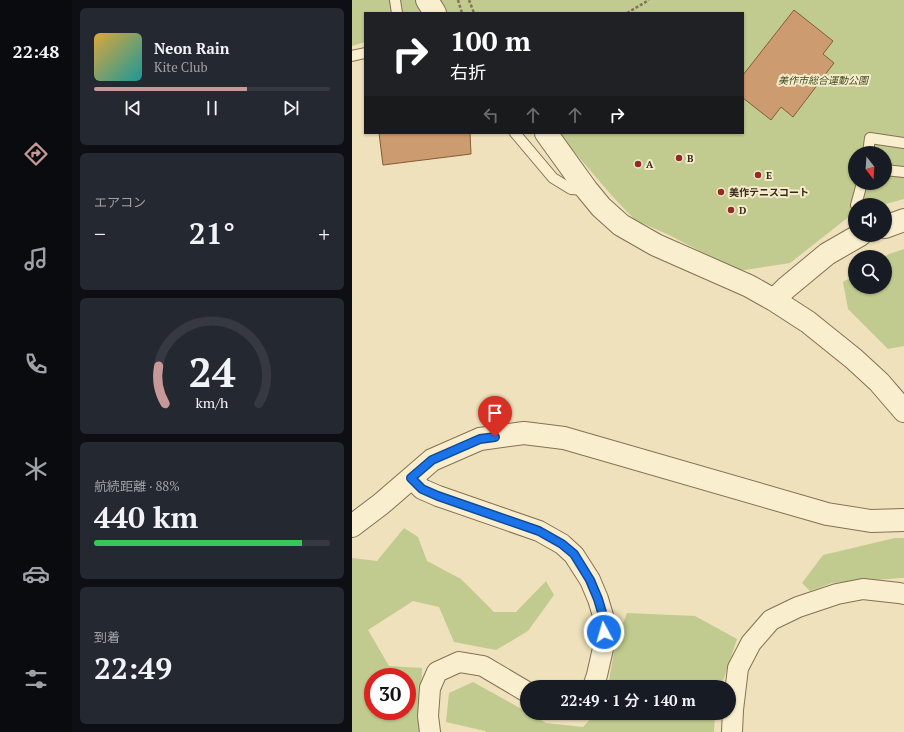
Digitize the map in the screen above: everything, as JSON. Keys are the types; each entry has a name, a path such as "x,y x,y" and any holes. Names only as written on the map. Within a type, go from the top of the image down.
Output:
{"street":[{"path":"427,0 434,12"},
{"path":"547,134 587,190 601,207 621,225 656,245 749,286 808,322 879,382 904,411"},
{"path":"892,224 904,220"},
{"path":"774,300 827,254 848,242"},
{"path":"352,526 432,460 480,439 524,433 564,438 827,514 870,521 904,520"},
{"path":"411,478 422,489 438,496 539,531 562,544 574,554 590,580 604,619 604,644 595,680"},
{"path":"732,732 738,668 750,643 771,620 798,607 837,594 863,589 904,594"},
{"path":"430,732 428,716 430,688 437,672 459,662 483,666 520,688"}],"lane":[{"path":"395,0 397,12"},
{"path":"352,56 364,53"},
{"path":"516,134 553,178 571,189 587,190"},
{"path":"869,146 870,138 904,143"},
{"path":"892,171 904,172"}],"path":[{"path":"458,0 462,12"},
{"path":"469,0 474,12"},
{"path":"629,12 649,0"}],"green space":[{"name":"美作市総合運動公園","path":"352,0 904,0 904,199 892,202 892,198 848,198 848,217 790,263 738,271 669,235 635,220 613,197 559,134 744,134 744,12 364,12 364,42 352,46"},
{"path":"904,249 904,346 888,349 848,309 843,282 848,279 848,294 892,294 892,253"},
{"path":"404,528 418,537 427,561 461,579 494,612 516,612 546,581 554,595 528,631 496,650 454,642 439,607 413,601 368,630 389,666 422,668 419,732 352,732 352,558 377,561"},
{"path":"895,538 904,538 904,578 832,583 810,591 802,583 823,555"},
{"path":"627,613 695,616 737,639 723,680 609,680 615,645"},
{"path":"473,682 520,708 520,720 541,720 546,723 583,727 590,720 715,720 714,732 486,732 446,722 449,693"}],"building":[{"path":"794,10 833,41 823,54 834,63 793,117 781,107 771,120 744,99 744,74"},
{"path":"379,134 470,134 471,154 383,165"}],"place":[{"name":"B","path":"679,158"},
{"name":"A","path":"638,164"},
{"name":"E","path":"758,175"},
{"name":"美作テニスコート","path":"721,192"},
{"name":"D","path":"731,210"}],"route":[{"path":"495,437 480,439 432,460 411,478 422,489 438,496 539,531 562,544 574,554 590,580 604,619 604,632"}]}
